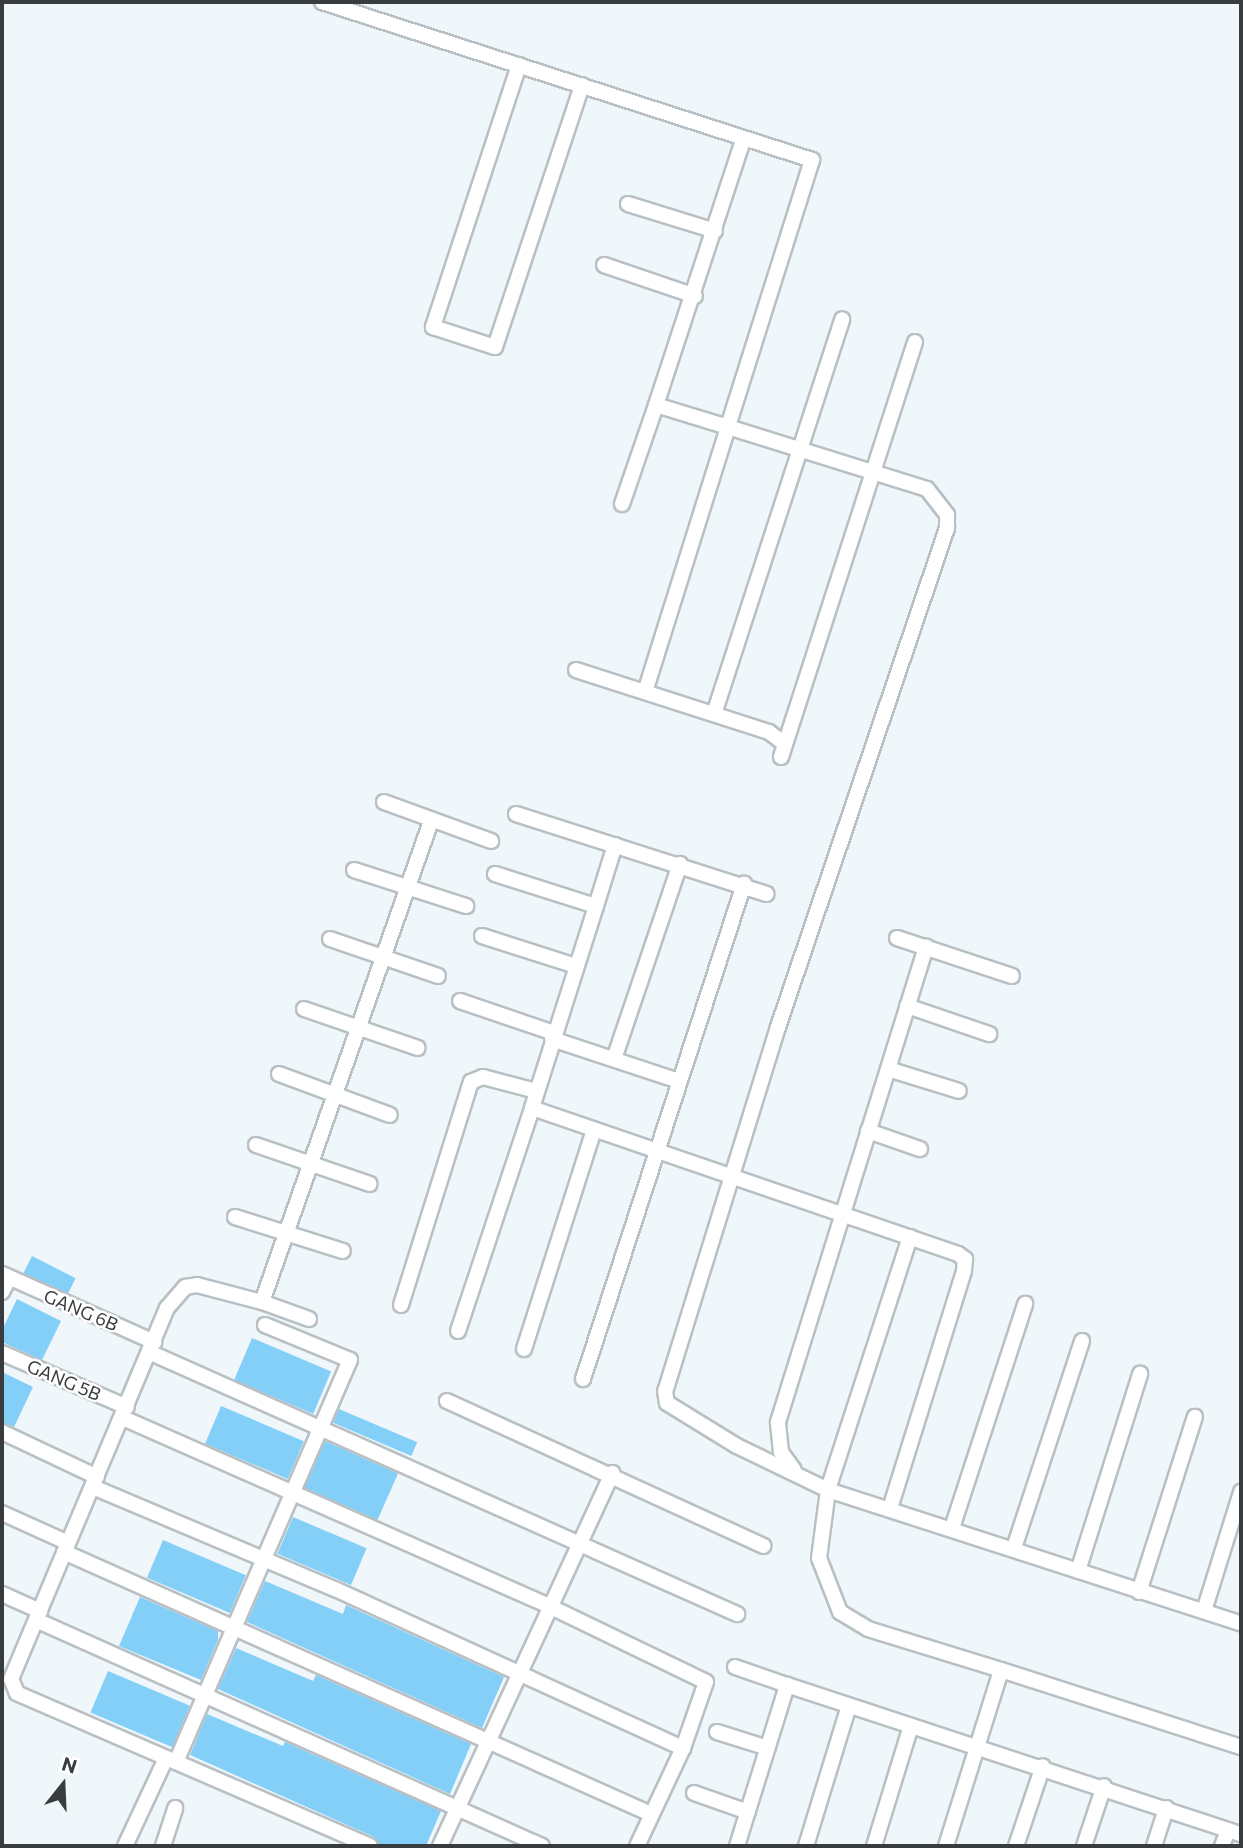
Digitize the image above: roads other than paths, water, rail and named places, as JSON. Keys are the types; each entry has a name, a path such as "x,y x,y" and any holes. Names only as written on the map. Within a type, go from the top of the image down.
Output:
{"street":[{"path":"323,2 812,160 645,692"},
{"path":"519,65 433,327 495,347 582,85"},
{"path":"622,504 695,296 744,138"},
{"path":"628,204 715,232"},
{"path":"604,265 695,296"},
{"path":"715,714 842,319"},
{"path":"576,670 769,732 783,750 915,342"},
{"path":"656,405 927,489 947,515 947,528 906,640 732,1175 666,1391 667,1403 737,1446 828,1490 1241,1623"},
{"path":"384,802 491,841"},
{"path":"516,814 744,884 767,894"},
{"path":"262,1302 431,821"},
{"path":"458,1331 615,845"},
{"path":"614,1059 680,864"},
{"path":"354,870 466,906"},
{"path":"495,874 597,906"},
{"path":"583,1379 744,884"},
{"path":"482,936 576,966"},
{"path":"897,938 1012,976"},
{"path":"330,939 438,976"},
{"path":"797,1474 781,1452 778,1422 926,947"},
{"path":"460,1001 679,1081"},
{"path":"907,1006 989,1034"},
{"path":"304,1009 418,1048"},
{"path":"887,1069 959,1091"},
{"path":"279,1074 390,1115"},
{"path":"401,1305 471,1082 482,1077 536,1091"},
{"path":"532,1108 845,1214 958,1254 965,1259 964,1271 890,1508"},
{"path":"524,1349 594,1130"},
{"path":"868,1131 920,1149"},
{"path":"256,1145 370,1184"},
{"path":"235,1217 343,1251"},
{"path":"910,1237 828,1490 819,1558 840,1612 868,1629 1241,1747"},
{"path":"2,1292 5,1276"},
{"name":"GANG 6B","path":"5,1276 321,1428 737,1614"},
{"path":"309,1319 262,1302 197,1284 185,1287 167,1308 38,1616 6,1677 18,1693 370,1846"},
{"path":"952,1528 1025,1304"},
{"path":"125,1846 203,1696 350,1360 265,1325"},
{"path":"1014,1548 1082,1341"},
{"name":"GANG 5B","path":"2,1353 292,1493 551,1606 706,1682 683,1748"},
{"path":"1078,1571 1140,1374"},
{"path":"447,1401 612,1473 763,1546"},
{"path":"1139,1592 1195,1417"},
{"path":"2,1432 95,1482 263,1560 683,1748 637,1846"},
{"path":"440,1846 612,1473"},
{"path":"1204,1611 1241,1492"},
{"path":"2,1513 66,1548 232,1629 651,1814"},
{"path":"2,1594 38,1616 203,1696 278,1725 542,1846"},
{"path":"735,1667 911,1726 1104,1786 1234,1832 1222,1846"},
{"path":"946,1846 1001,1670"},
{"path":"737,1846 788,1685"},
{"path":"806,1846 849,1705"},
{"path":"874,1846 911,1726"},
{"path":"717,1732 768,1748"},
{"path":"1016,1846 1043,1766"},
{"path":"1084,1846 1104,1786"},
{"path":"694,1793 748,1812"},
{"path":"163,1846 175,1808"},
{"path":"1154,1846 1166,1808"}]}
